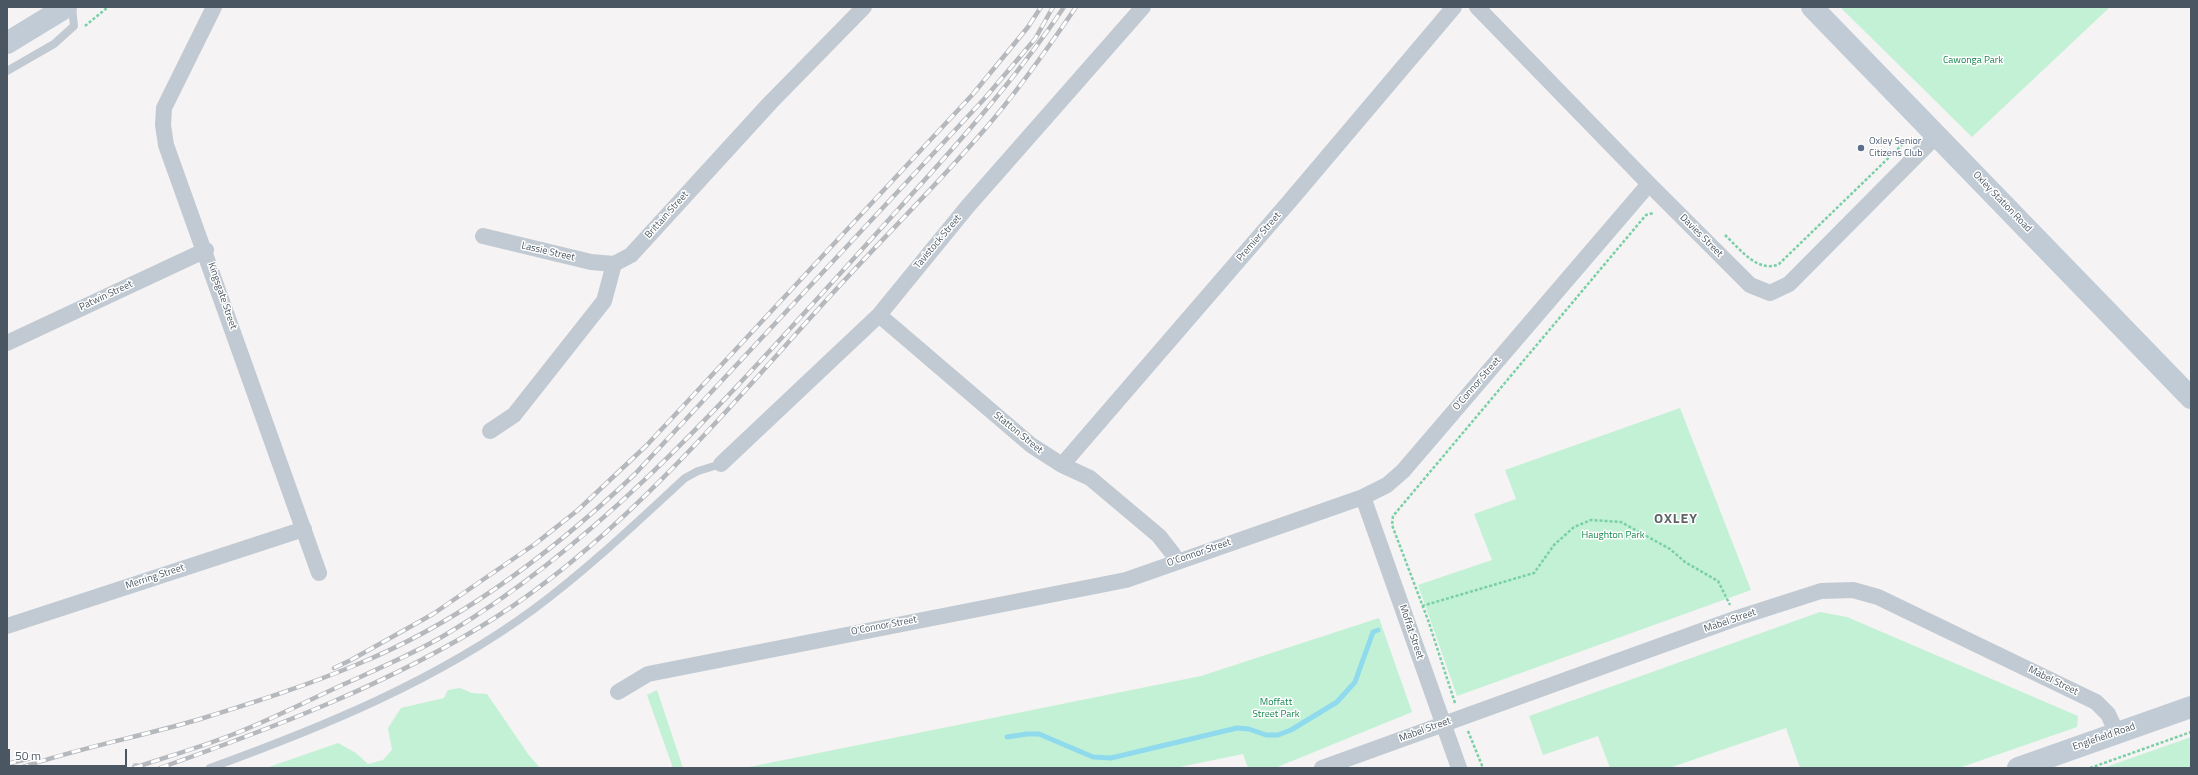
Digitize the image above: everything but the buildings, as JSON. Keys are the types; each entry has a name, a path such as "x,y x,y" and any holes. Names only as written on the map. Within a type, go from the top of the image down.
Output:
{"main road":[{"path":"7,43 66,7"},
{"name":"Oxley Station Road","path":"1812,7 2191,398"},
{"name":"Englefield Road","path":"2018,768 2191,707"}],"street":[{"name":"Kingsgate Street","path":"214,7 207,14 164,108 163,125 166,145 206,250 319,573"},
{"name":"Brittain Street","path":"614,264 631,254 770,103 864,7"},
{"name":"Tavistock Street","path":"721,464 879,315 968,206 1143,7"},
{"name":"Premier Street","path":"1062,465 1289,202 1454,7"},
{"name":"Davies Street","path":"1477,7 1669,205 1750,285 1770,293 1789,284 1937,135"},
{"name":"O'Connor Street","path":"618,692 648,674 1126,580 1176,561 1363,497 1387,485 1403,471 1649,184"},
{"name":"Lassie Street","path":"483,236 591,262 614,264"},
{"name":"Patwin Street","path":"7,343 206,250"},
{"path":"490,431 514,415 604,301 614,264"},
{"name":"Statton Street","path":"879,315 1031,445 1062,465 1090,478 1159,536 1173,554 1176,561"},
{"name":"Moffat Street","path":"1363,497 1459,768"},
{"name":"Merring Street","path":"7,626 304,529"},
{"name":"Mabel Street","path":"1322,768 1737,618 1820,591 1853,590 1878,597 2096,702 2108,714 2117,733"}],"lane":[{"path":"7,71 54,44 68,32 74,26 72,7"},
{"path":"210,768 292,738 414,683 467,654 534,609 592,563 685,478 721,464"}],"path":[{"path":"68,32 74,34 79,32 108,7"},
{"path":"1720,230 1759,265 1774,266 1786,258 1910,138"},
{"path":"1484,768 1454,699 1392,524 1393,516 1646,215 1653,213 1659,215 1669,205"},
{"path":"1404,612 1534,573 1554,545 1574,528 1591,520 1621,522 1670,549 1685,562 1718,581 1737,618"},
{"path":"2090,768 2191,732"}],"green space":[{"name":"Cawonga Park","path":"1840,7 2110,7 1972,137"},
{"name":"Haughton Park","path":"1680,408 1751,590 1457,696 1418,585 1492,560 1474,514 1516,499 1505,470"},
{"path":"1820,612 1847,617 2078,716 2077,727 1959,768 1800,768 1786,728 1669,768 1610,768 1598,736 1543,755 1529,716"},
{"name":"Moffatt Street Park","path":"1379,618 1412,712 1275,768 1248,768 1243,754 1175,768 744,768 1201,676"},
{"path":"460,688 472,693 487,694 528,754 540,768 266,768 338,743 356,753 368,764 383,760 392,750 388,728 401,708 444,698 448,690"},
{"path":"657,690 683,768 673,768 647,695"},
{"path":"2191,737 2191,768 2103,768"}],"waterway":[{"path":"1007,737 1039,734 1093,757 1111,758 1237,728 1249,729 1266,735 1278,735 1291,730 1337,702 1355,682 1373,632 1378,630"}],"railway":[{"path":"334,668 433,614 535,544 578,510 647,445 973,94 1028,27 1041,7"},
{"path":"20,768 64,754 197,720 319,680 396,647 470,605 505,582 572,530 635,474 985,98 1035,39 1053,7"},
{"path":"134,768 213,742 253,726 410,654 434,642 502,598 557,557 609,513 659,466 755,367 960,140 1040,42 1064,7"},
{"path":"160,768 289,720 373,684 414,664 493,619 541,586 587,549 630,510 713,425 850,274 966,150 1021,85 1076,7"},
{"path":"7,764 39,756"}],"place":[{"name":"Oxley Senior Citizens Club","path":"1861,148"}],"district":[{"name":"OXLEY","path":"1676,520"}]}
